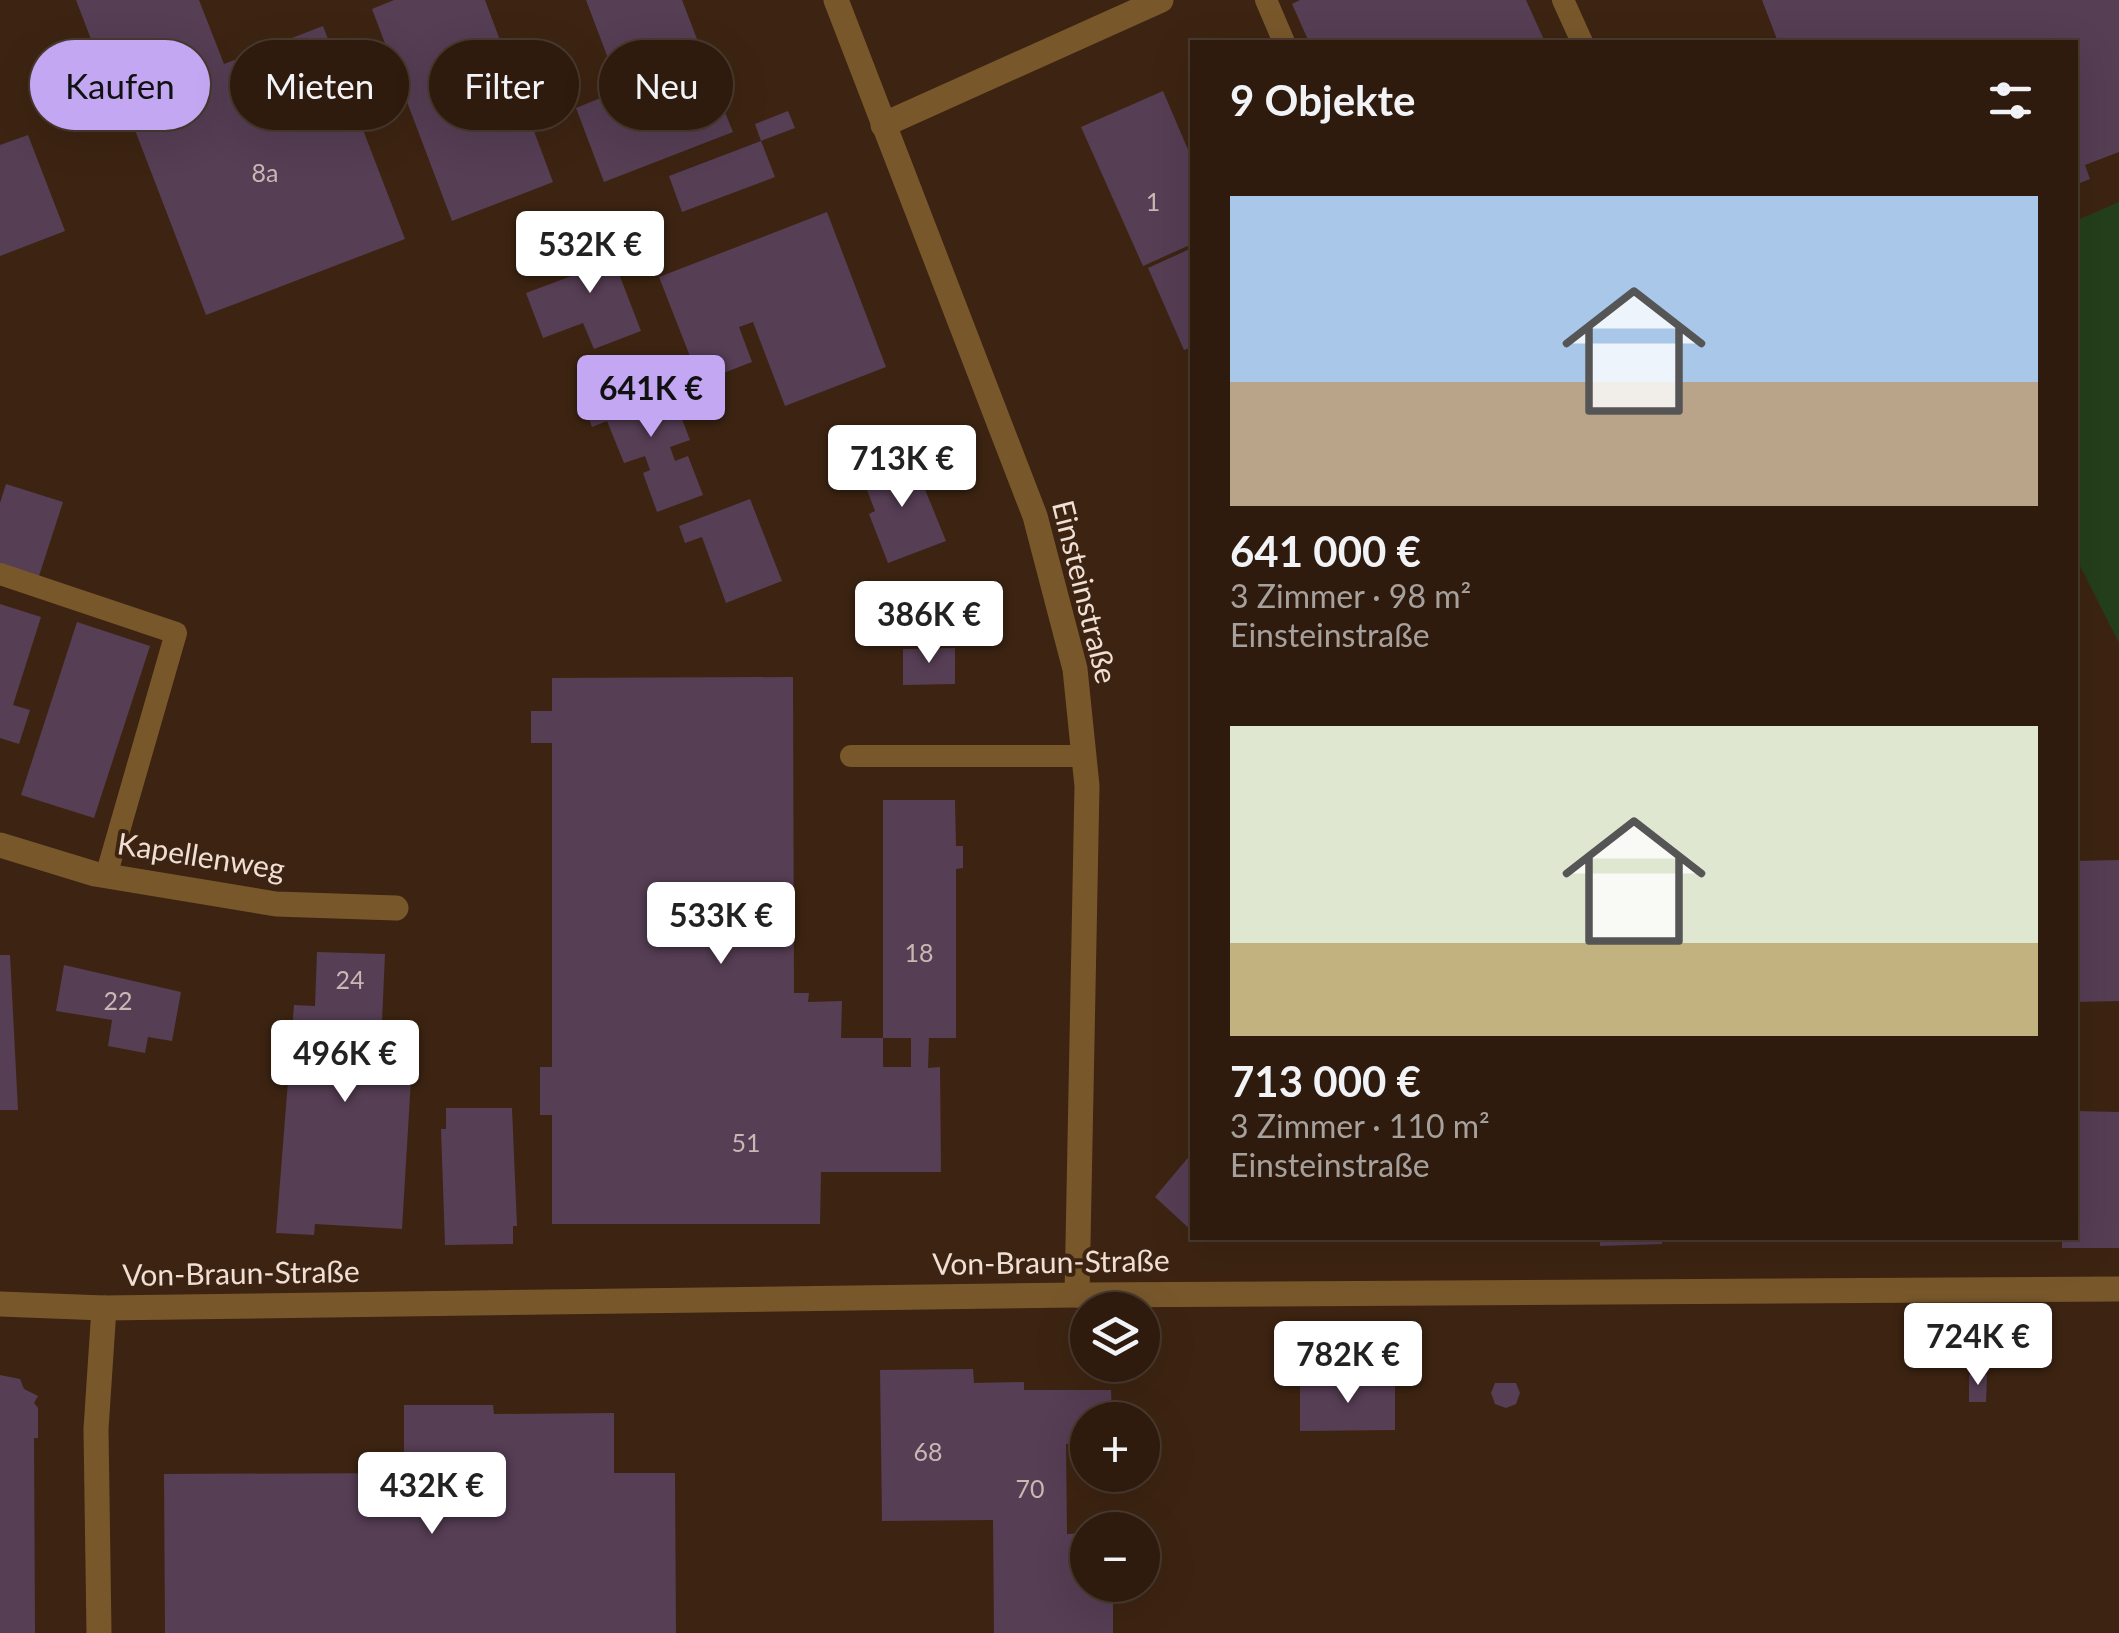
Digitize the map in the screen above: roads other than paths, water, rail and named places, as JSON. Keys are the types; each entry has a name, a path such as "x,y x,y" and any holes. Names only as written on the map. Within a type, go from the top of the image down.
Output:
{"street":[{"name":"Einsteinstraße","path":"836,0 1035,516 1075,669 1084,756 1077,1292"},
{"path":"883,125 1162,0"},
{"name":"Kapellenweg","path":"0,845 106,876 276,904 396,908"},
{"name":"Von-Braun-Straße","path":"1160,1295 2119,1290"},
{"name":"Von-Braun-Straße","path":"0,1304 104,1308 1070,1295"},
{"name":"Von-Braun-Straße","path":"99,1633 96,1429 104,1308"}],"lane":[{"path":"1266,0 1283,40"},
{"path":"1563,0 1581,40"},
{"path":"0,574 176,634 106,876"},
{"path":"852,756 1084,756"}]}
